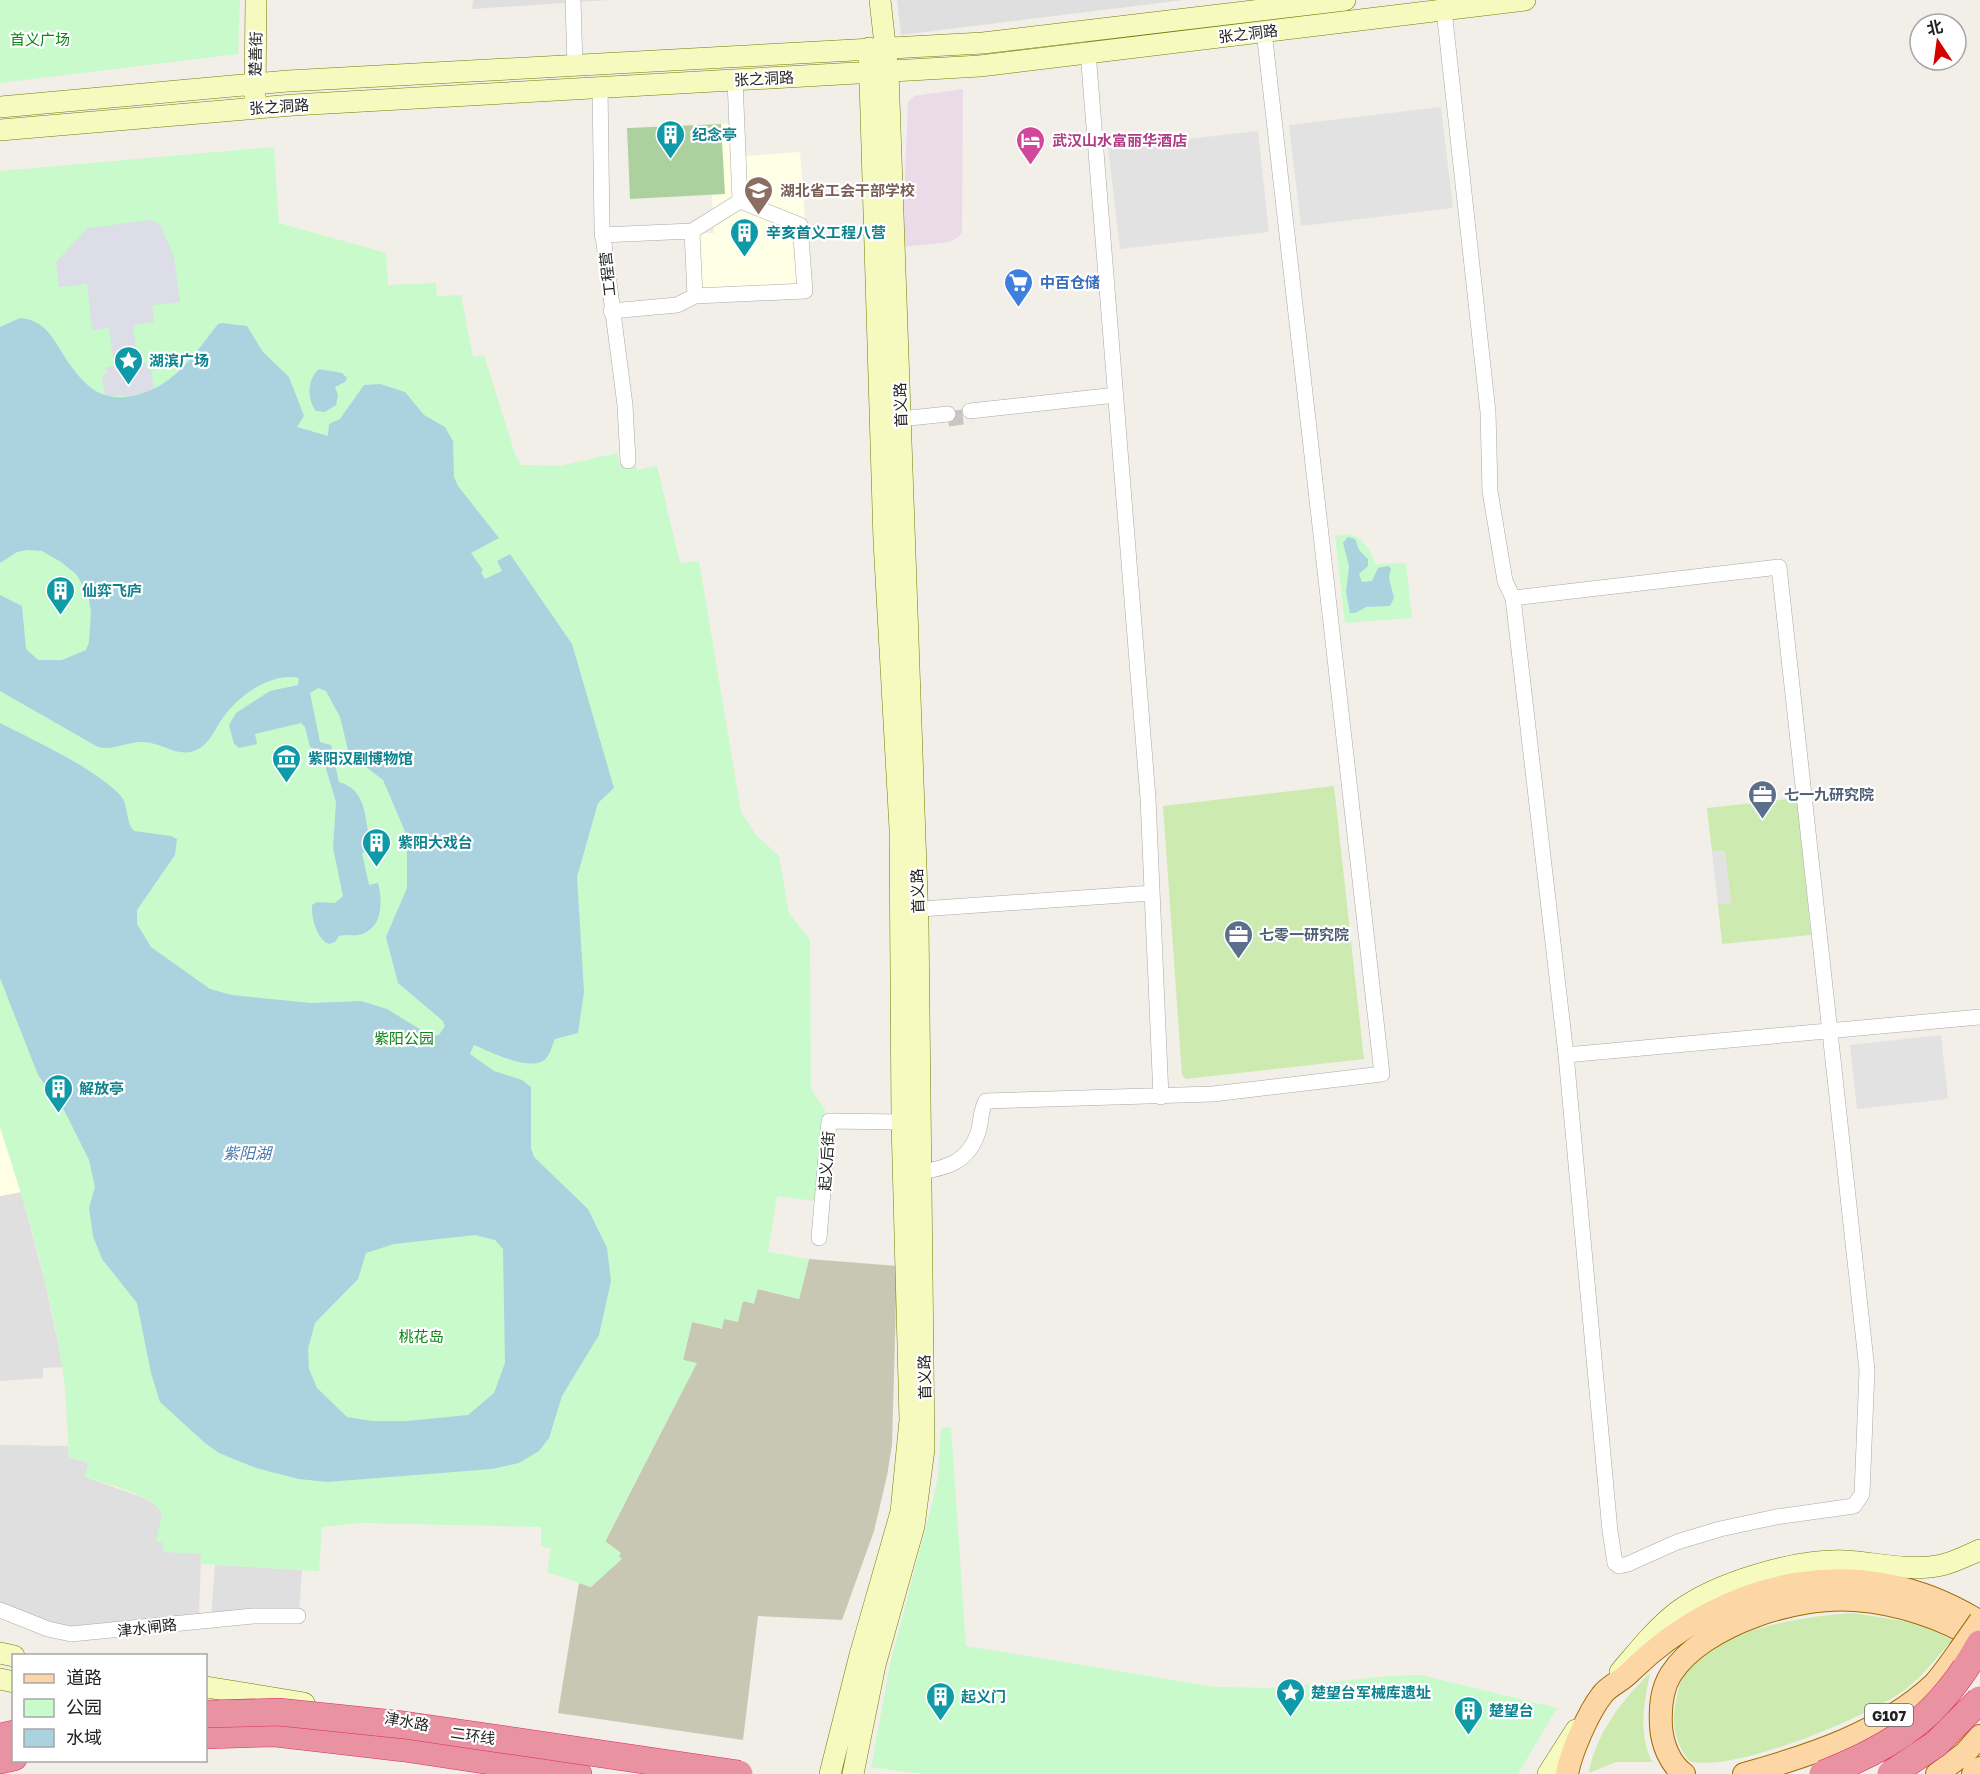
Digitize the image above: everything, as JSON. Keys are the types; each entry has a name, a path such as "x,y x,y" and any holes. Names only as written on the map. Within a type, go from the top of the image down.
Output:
{"highway":[{"path":"1823,1774 1857,1761 1893,1742 1925,1719 1943,1700 1973,1646"},
{"path":"1891,1774 1936,1744 1980,1700"},
{"name":"二环线","path":"207,1712 279,1712 404,1725 739,1774"},
{"name":"二环线","path":"207,1736 275,1733 404,1748 578,1774"}],"main road":[{"name":"楚善街","path":"256,0 256,108"},
{"name":"首义路","path":"830,1774 860,1655 901,1512 906,1480 910,1420 913,1173 900,422 879,72 880,0"},
{"name":"张之洞路","path":"0,107 255,84 983,43 1345,0"},
{"name":"张之洞路","path":"0,130 256,108 600,86 980,66 1457,6 1525,0"},
{"name":"首义路","path":"853,1774 875,1665 919,1502 924,1425 913,1173 902,1122 909,905 884,530 879,72"},
{"path":"1548,1774 1602,1694 1646,1641 1677,1612 1733,1584 1800,1566 1844,1561 1918,1568 1942,1565 1980,1550"},
{"path":"1567,1774 1569,1760 1602,1694 1683,1629 1700,1618 1743,1598 1778,1588 1832,1581 1889,1585 1941,1599 1980,1622"},
{"path":"1684,1774 1677,1769 1668,1754 1661,1732 1662,1694 1671,1674 1688,1654 1712,1637 1748,1619 1783,1607 1854,1599 1916,1612 1973,1646"},
{"name":"G107","path":"1744,1774 1803,1756 1859,1734 1934,1684 1973,1646 1980,1622"},
{"name":"津水路","path":"207,1687 715,1774"},
{"name":"津水路","path":"207,1712 342,1730 585,1774"},
{"path":"1937,1774 1965,1753 1980,1736"},
{"path":"1973,1774 1980,1768"}],"street":[{"path":"573,0 575,65"},
{"path":"1457,6 1488,412 1490,491 1505,581 1513,598 1566,1055 1610,1531 1614,1559 1619,1566 1677,1542 1720,1529 1776,1517 1851,1507 1862,1494 1867,1370 1830,1031 1779,567 1513,598"},
{"path":"913,1173 952,1165 967,1155 974,1142 986,1101 1213,1094 1382,1074 1264,31"},
{"path":"1089,52 1148,798 1161,1097"},
{"path":"735,80 740,201"},
{"name":"工程营","path":"600,86 602,234 625,405 628,461"},
{"path":"602,234 692,231 740,201"},
{"path":"611,311 677,305 695,296 805,291 800,225 740,201"},
{"path":"692,231 695,296"},
{"path":"971,414 1116,397"},
{"path":"900,422 948,417"},
{"path":"909,905 1152,888"},
{"path":"1566,1055 1980,1017"},
{"name":"起义后街","path":"819,1238 829,1121 902,1122"},
{"name":"津水闸路","path":"0,1611 48,1629 81,1635 253,1616 298,1616"}],"shaded area":[{"path":"473,0 609,0 472,9"},
{"path":"897,0 1184,0 901,35"},
{"path":"963,89 962,232 950,242 902,247 908,102 914,96"},
{"path":"1441,107 1453,208 1301,226 1289,125"},
{"name":"湖北省工会干部学校","path":"744,123 745,156 800,152 811,296 698,302 693,234 714,233 712,195 627,128"},
{"path":"1258,131 1269,232 1120,249 1108,148"},
{"path":"151,220 160,224 174,257 180,302 152,305 154,322 133,325 138,363 146,363 147,369 151,368 154,390 129,396 105,396 102,375 107,374 106,367 114,366 109,328 92,330 87,284 59,287 56,262 88,228"},
{"path":"1725,851 1731,903 1718,904 1712,852"},
{"path":"1941,1035 1948,1099 1857,1109 1850,1045"},
{"path":"0,1127 21,1192 0,1196"},
{"path":"21,1192 46,1286 63,1367 43,1368 43,1378 0,1381 0,1196"},
{"path":"809,1259 897,1266 892,1445 874,1531 842,1620 758,1616 743,1740 558,1713 579,1583 591,1587 621,1553 605,1542 696,1364 683,1360 692,1321 721,1328 724,1319 758,1289 799,1299"},
{"path":"0,1445 68,1446 69,1457 89,1463 85,1477 144,1498 157,1506 162,1514 163,1542 201,1554 199,1617 75,1630 0,1606"},
{"path":"215,1565 302,1570 299,1613 211,1617"}],"green space":[{"name":"首义广场","path":"0,0 240,0 238,54 0,83"},
{"path":"721,124 725,194 630,199 627,128"},
{"name":"紫阳公园","path":"274,147 279,223 386,253 388,285 436,283 437,296 461,295 473,357 484,355 516,457 522,465 560,466 617,453 620,465 635,462 637,470 657,466 680,563 699,561 741,812 757,836 779,856 789,913 810,940 811,1089 825,1110 814,1201 777,1196 768,1252 809,1259 799,1299 758,1289 754,1304 743,1301 738,1322 724,1319 722,1329 692,1322 683,1360 697,1363 605,1541 621,1553 619,1556 622,1559 591,1587 547,1572 551,1549 541,1546 541,1527 361,1523 322,1527 319,1571 200,1564 201,1554 163,1552 163,1543 156,1541 162,1514 150,1501 85,1477 88,1463 69,1457 64,1377 51,1305 0,1127 0,171"},
{"path":"1350,534 1366,546 1375,564 1406,563 1412,618 1345,623 1335,536"},
{"path":"1334,786 1364,1059 1186,1079 1182,1075 1163,806"},
{"path":"1797,798 1811,935 1722,944 1718,904 1731,903 1725,851 1712,852 1707,808"},
{"path":"951,1427 966,1646 1215,1687 1279,1688 1388,1676 1421,1675 1557,1708 1518,1774 923,1774 871,1767 890,1664 938,1476 941,1428"},
{"path":"1853,1613 1917,1623 1952,1640 1905,1690 1854,1718 1794,1742 1733,1760 1708,1763 1689,1761 1676,1735 1675,1706 1682,1678 1699,1659 1718,1646 1761,1628 1808,1618"},
{"path":"1650,1673 1644,1707 1644,1729 1652,1762 1616,1762 1589,1773 1597,1745 1604,1731 1620,1706"}],"water":[{"name":"紫阳湖","path":"20,318 38,324 51,335 71,366 87,385 107,396 124,397 154,389 167,381 189,361 218,324 247,326 263,352 289,377 304,416 297,427 328,436 329,424 340,419 364,385 380,384 405,392 424,415 445,427 453,441 454,477 458,486 499,538 471,553 483,570 481,572 485,579 502,571 497,561 510,554 572,644 614,788 598,803 577,877 584,992 578,1033 555,1039 547,1057 533,1064 512,1060 474,1045 470,1054 494,1071 522,1080 531,1087 531,1148 534,1157 588,1209 607,1248 611,1281 599,1335 562,1396 549,1438 539,1451 519,1463 492,1469 327,1482 299,1479 256,1468 219,1453 160,1402 151,1373 137,1303 102,1259 93,1236 89,1208 95,1187 89,1160 65,1112 38,1075 0,978 0,723 64,756 110,786 121,796 129,823 134,831 171,836 177,839 175,855 137,910 137,924 151,947 210,989 232,995 311,1003 361,1001 387,1009 431,1036 439,1035 445,1026 443,1021 398,983 386,937 407,888 407,846 404,829 383,780 349,754 340,717 326,691 318,688 310,693 320,742 331,745 339,782 349,786 361,800 371,850 362,853 369,885 378,883 380,898 379,914 372,927 358,935 339,936 335,942 329,944 321,938 316,928 312,905 317,902 335,903 343,896 333,848 336,802 321,752 310,747 305,727 301,723 255,734 257,744 239,748 234,744 229,725 236,713 270,691 298,685 299,678 277,679 255,688 236,702 204,745 185,753 143,742 110,748 98,747 0,691 0,595 22,606 26,649 38,660 62,660 86,650 89,642 91,612 88,594 76,574 42,551 17,552 0,563 0,327","holes":["475,1235 495,1240 503,1249 505,1363 494,1393 468,1415 407,1421 372,1421 347,1417 317,1388 309,1369 308,1349 315,1323 358,1279 366,1253 394,1244"]},
{"path":"319,369 342,373 347,378 345,382 335,387 338,395 336,405 325,412 316,411 310,396 312,378"},
{"path":"1348,537 1355,539 1359,550 1368,559 1368,566 1359,574 1362,582 1372,581 1378,568 1388,566 1391,568 1389,578 1394,598 1390,606 1366,607 1350,613 1346,592 1349,566 1343,543"}],"tunnel":[{"path":"948,419 971,416"}],"place":[{"name":"纪念亭","path":"671,160"},
{"name":"武汉山水富丽华酒店","path":"1031,166"},
{"name":"湖北省工会干部学校","path":"759,216"},
{"name":"辛亥首义工程八营","path":"745,258"},
{"name":"中百仓储","path":"1019,308"},
{"name":"湖滨广场","path":"128,386"},
{"name":"仙弈飞庐","path":"61,616"},
{"name":"紫阳汉剧博物馆","path":"287,784"},
{"name":"七一九研究院","path":"1763,820"},
{"name":"紫阳大戏台","path":"377,868"},
{"name":"七零一研究院","path":"1238,960"},
{"name":"解放亭","path":"58,1114"},
{"name":"楚望台军械库遗址","path":"1290,1718"},
{"name":"起义门","path":"940,1722"},
{"name":"楚望台","path":"1468,1736"}],"park label":[{"name":"桃花岛","path":"421,1336"}]}
